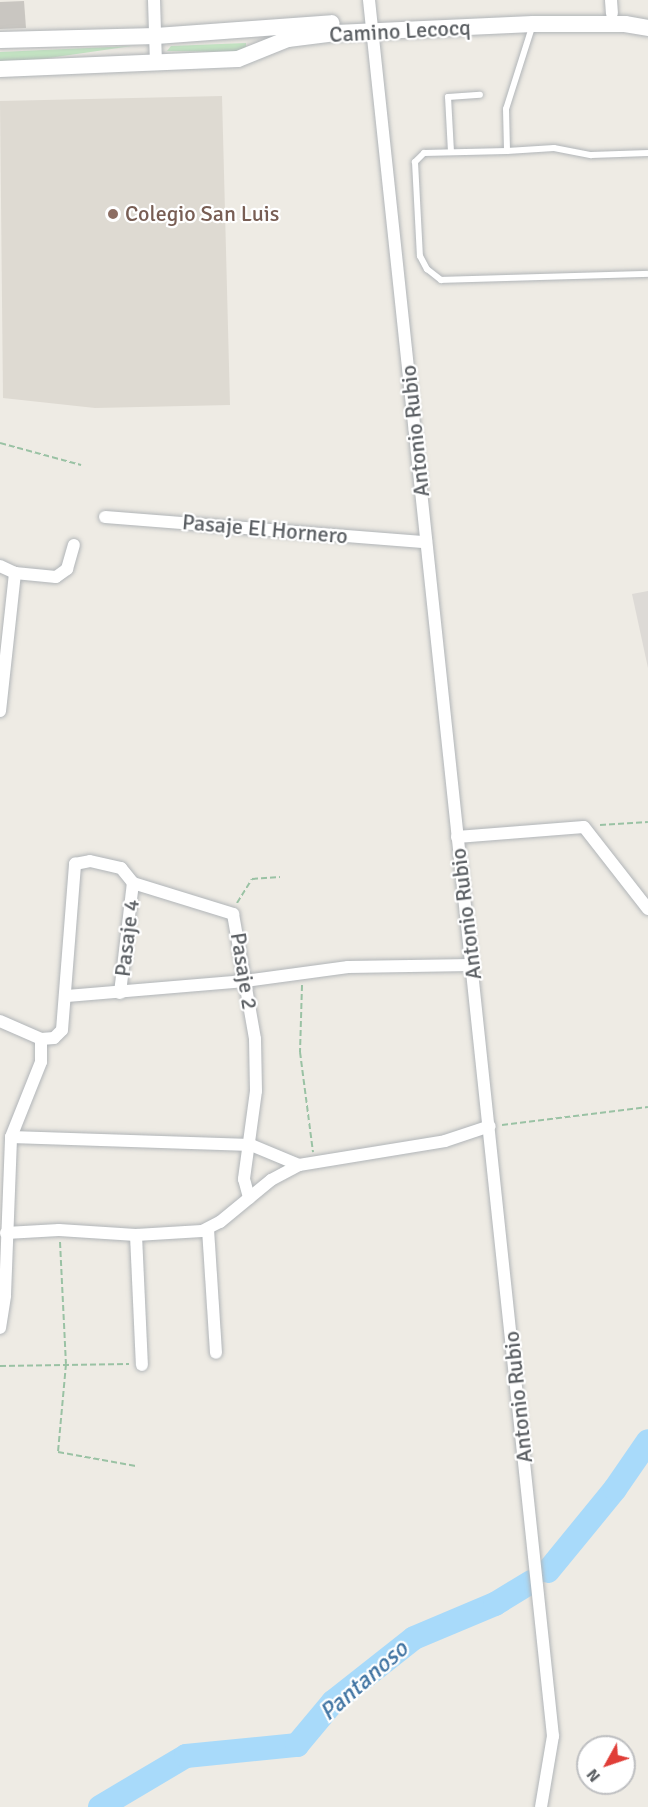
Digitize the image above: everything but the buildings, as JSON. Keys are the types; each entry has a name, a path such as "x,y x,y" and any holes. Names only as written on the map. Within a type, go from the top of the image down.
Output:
{"street":[{"path":"153,0 156,64"},
{"name":"Antonio Rubio","path":"369,0 553,1736 541,1807"},
{"name":"Camino Lecocq","path":"0,40 156,36 371,25 611,6 648,16"},
{"name":"Camino Lecocq","path":"0,69 238,59 288,39 371,25 625,24 648,28"},
{"name":"Pasaje El Hornero","path":"105,517 426,542"},
{"path":"0,566 15,573 62,574 74,545"},
{"path":"0,711 1,683 15,573"},
{"path":"457,837 584,826 648,909"},
{"name":"Pasaje 2","path":"66,996 75,864 90,861 122,867 133,884 233,914 255,1039 251,1145 244,1179 249,1198"},
{"name":"Pasaje 4","path":"120,993 133,884"},
{"path":"0,1021 41,1039 54,1038 62,1030 66,996 245,981 377,965 472,965"},
{"path":"0,1328 5,1294 11,1137 41,1062 41,1039"},
{"path":"6,1233 59,1230 136,1235 208,1228 271,1180 299,1165 445,1141 490,1126"},
{"path":"11,1137 251,1145 299,1165"},
{"path":"208,1228 216,1353"},
{"path":"136,1235 142,1365"}],"lane":[{"path":"507,151 506,109 533,24"},
{"path":"451,152 448,97 480,95"},
{"path":"648,153 591,155 554,148 424,153 415,162 420,256 427,269 441,280 648,274"}],"path":[{"path":"0,443 81,465"},
{"path":"584,826 648,822"},
{"path":"233,914 244,886 252,879 280,877"},
{"path":"304,973 298,1008 300,1052 314,1164"},
{"path":"490,1126 648,1107"},
{"path":"59,1230 66,1364 58,1452 136,1466"},
{"path":"0,1366 142,1365"}],"shaded area":[{"name":"Colegio San Luis","path":"222,96 230,405 95,408 3,398 0,101"},
{"path":"648,591 648,668 632,594"}],"green space":[{"path":"246,43 246,52 167,51 171,46"},
{"path":"132,46 35,60 0,61 0,52"}],"waterway":[{"path":"548,1571 615,1489 648,1441"},
{"name":"Pantanoso","path":"100,1807 186,1756 297,1745 333,1702 414,1638 495,1604 531,1582"}],"place":[{"name":"Colegio San Luis","path":"113,214"}]}
